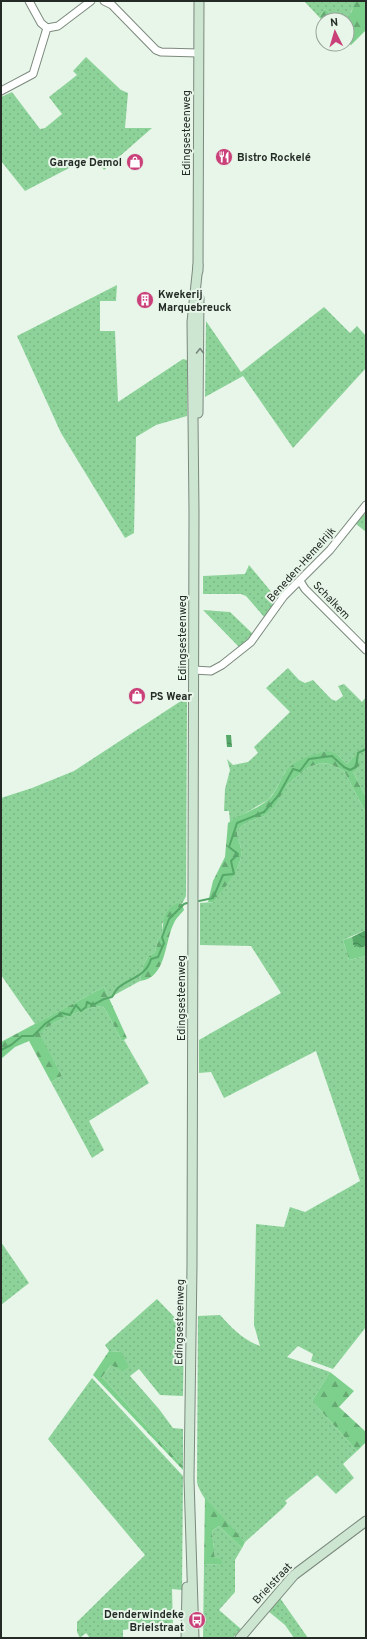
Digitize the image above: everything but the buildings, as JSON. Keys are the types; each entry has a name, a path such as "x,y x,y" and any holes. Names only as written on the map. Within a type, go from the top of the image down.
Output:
{"main road":[{"name":"Edingsesteenweg","path":"194,1638 189,1479 192,1265 194,460 192,322 198,265 199,1"},
{"name":"Brielstraat","path":"240,1638 294,1575 366,1521"},
{"name":"Edingsesteenweg","path":"186,1638 186,1590 190,1537"}],"street":[{"path":"29,1 41,23 47,28"},
{"path":"47,28 58,26 91,1"},
{"path":"104,1 112,5 156,50 161,52 199,53"},
{"path":"1,91 33,74 47,28"},
{"name":"Beneden-Hemelrijk","path":"193,670 212,671 251,642 284,596 330,550 366,505"},
{"name":"Schalkem","path":"300,581 305,589 366,650"}],"shaded area":[{"path":"304,1 354,1 353,9 351,12 328,12 325,9 323,12 315,13"},
{"path":"86,57 121,90 128,93 125,128 152,128 104,170 94,155 25,191 1,161 1,97 12,92 40,129 45,128 62,114 49,97 77,75 73,71"},
{"path":"117,285 116,301 100,301 100,331 115,331 118,402 183,359 187,360 187,416 156,425 136,437 134,533 125,538 61,433 17,336"},
{"path":"324,307 350,333 357,326 366,336 366,368 293,448 243,376 205,397 206,321 241,372"},
{"path":"364,514 366,516 366,532 355,523"},
{"path":"249,565 278,600 265,618 246,596 241,594 203,594 203,576 245,574"},
{"path":"203,610 230,612 253,634 239,647"},
{"path":"288,668 299,680 305,683 313,680 331,699 336,701 343,696 338,686 344,684 362,702 366,697 366,797 353,772 355,755 347,764 337,754 285,772 275,791 268,800 230,822 229,811 224,811 225,789 230,770 227,759 233,765 248,762 258,753 254,747 290,712 266,688"},
{"path":"187,697 186,896 182,904 179,903 162,924 163,934 158,940 155,952 148,957 143,966 140,981 109,998 104,987 35,1024 1,975 1,798 32,788 74,771"},
{"path":"321,763 330,764 344,771 366,813 366,930 343,940 349,960 366,956 366,1327 333,1369 311,1361 313,1354 298,1346 287,1357 330,1372 312,1401 357,1451 343,1464 354,1478 336,1494 317,1475 285,1501 287,1503 283,1508 245,1542 210,1506 204,1498 197,1482 198,1316 220,1315 243,1337 260,1346 254,1325 256,1224 284,1227 290,1207 305,1212 360,1181 316,1051 224,1098 211,1072 199,1073 199,1040 281,993 251,946 200,945 200,903 214,902 236,870 241,856 237,830 246,823 264,816 288,784 309,767"},
{"path":"102,1006 149,1083 89,1121 104,1150 92,1158 51,1082 62,1076 39,1035 50,1025 59,1020 77,1012"},
{"path":"1,1242 29,1283 1,1305"},
{"path":"157,1299 184,1327 183,1396 160,1395 139,1369 130,1376 159,1409 173,1428 183,1429 183,1466 102,1377 121,1352 109,1351 105,1345"},
{"path":"92,1378 183,1476 182,1590 172,1589 173,1626 155,1625 123,1630 123,1638 90,1638 86,1633 80,1638 77,1632 77,1622 145,1555 48,1439"},
{"path":"219,1526 242,1548 235,1560 235,1592 219,1610 241,1629 233,1638 203,1638 204,1564 222,1565 215,1558 212,1531"},
{"path":"280,1598 308,1638 294,1638 285,1625 268,1611"}],"green space":[{"path":"354,1 366,1 366,30 355,41 355,12 351,12"},
{"path":"328,751 337,754 347,764 355,755 361,764 353,772 366,797 366,813 344,771 330,764 321,763 309,767 288,784 275,805 264,816 246,823 237,830 241,849 239,863 232,877 214,902 208,902 213,881 225,857 228,823 268,800 275,791 284,774 298,761"},
{"path":"179,903 182,904 184,910 174,923 160,966 149,978 140,981 143,966 148,957 155,952 158,940 163,934 165,915 170,908"},
{"path":"352,937 353,945 360,948 366,946 366,956 349,960 343,940"},
{"path":"104,987 127,1038 122,1041 105,1009 102,1006 95,1007 59,1020 44,1030 40,1035 62,1076 51,1082 29,1041 15,1047 1,1059 1,1042"},
{"path":"109,1351 121,1352 129,1367 123,1371 111,1365 102,1377 183,1466 183,1470 93,1375"},
{"path":"330,1372 354,1391 339,1407 366,1432 366,1442 357,1451 312,1401"},
{"path":"205,1498 245,1542 242,1548 219,1526 212,1531 215,1558 221,1559 222,1565 204,1564"}],"water":[{"path":"226,735 231,735 232,747 227,747"},
{"path":"366,930 366,946 360,948 353,945 352,937"}],"waterway":[{"path":"199,901 213,898 223,875 234,874 231,861 238,854 229,847 237,823 264,812 278,796 293,769 300,771 309,759 332,756 344,767 350,770 356,767 358,753 366,749"},
{"path":"1,1050 11,1045 22,1036 33,1036 46,1023 62,1013 70,1015 76,1005 81,1011 86,1007 87,1002 93,1005 104,999 112,997 119,987 142,973 146,969 151,959 158,957 164,943 162,937 169,919 184,904 187,903"}],"place":[{"name":"Bistro Rockelé","path":"224,157"},
{"name":"Garage Demol","path":"135,162"},
{"name":"Kwekerij Marquebreuck","path":"145,300"},
{"name":"PS Wear","path":"137,696"},
{"name":"Denderwindeke Brielstraat","path":"197,1620"}]}
